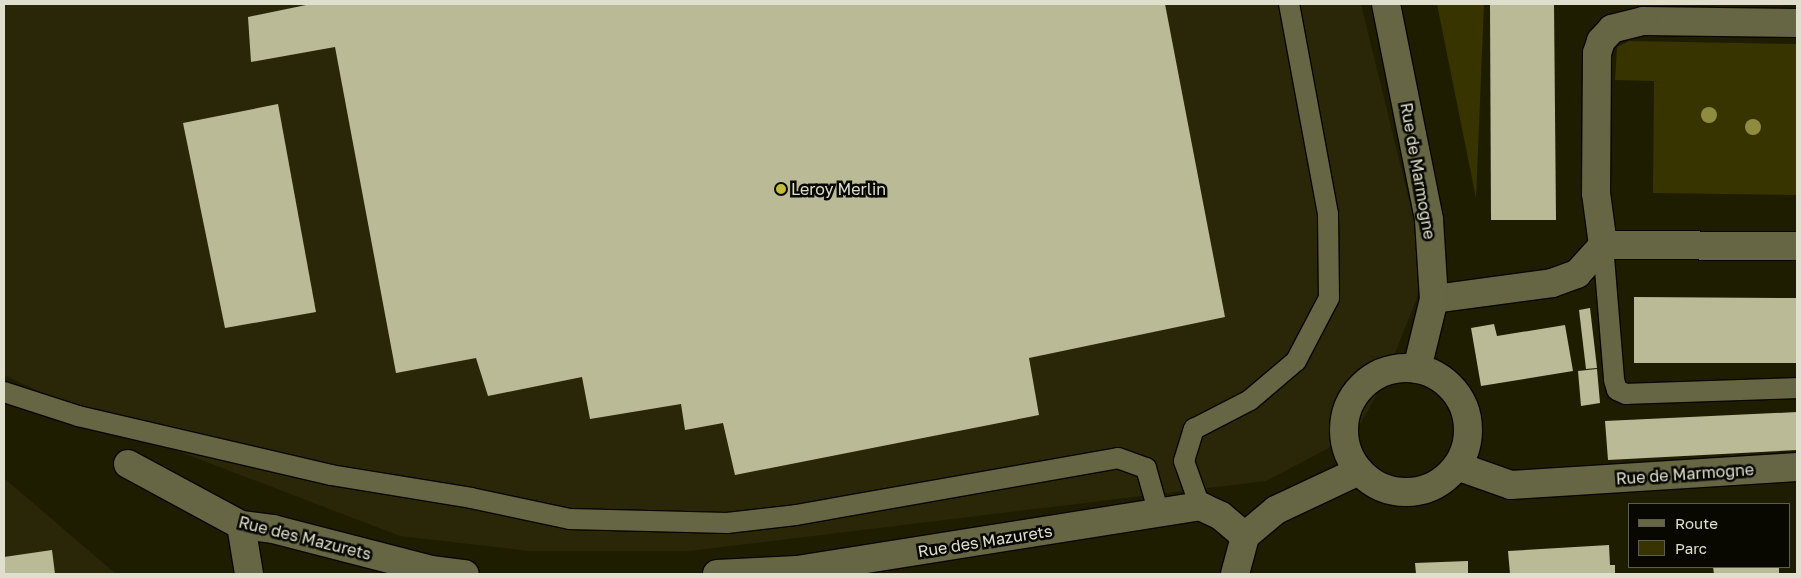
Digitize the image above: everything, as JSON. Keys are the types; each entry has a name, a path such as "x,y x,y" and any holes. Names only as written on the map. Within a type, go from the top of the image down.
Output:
{"street":[{"name":"Rue de Marmogne","path":"1386,4 1429,220 1434,299 1417,369"},
{"path":"1603,245 1596,193 1597,53 1601,41 1612,29 1643,21 1797,23"},
{"path":"1434,299 1552,283 1577,274 1603,245 1797,246"},
{"path":"1398,368 1417,369 1436,375 1452,388 1464,406 1468,426 1466,446 1457,466 1444,480 1428,489 1409,492 1390,490 1373,483 1358,471 1348,454 1343,436 1345,418 1351,400 1363,384 1379,374 1398,368"},
{"name":"Rue des Mazurets","path":"128,464 241,525 273,529 431,570 465,574"},
{"name":"Rue de Marmogne","path":"1457,466 1511,485 1797,468"},
{"path":"1235,574 1244,536 1276,510 1358,471"},
{"path":"1200,506 1221,516 1244,536"},
{"name":"Rue des Mazurets","path":"717,574 797,570 1200,506"},
{"path":"241,525 249,574"}],"lane":[{"path":"1200,506 1184,461 1194,429 1250,400 1296,361 1329,298 1328,214 1290,4"},
{"path":"1603,245 1614,380 1618,390 1626,394 1797,388"},
{"path":"4,392 78,416 330,475 471,498 570,519 727,523 796,515 1118,458 1146,468 1159,514"}],"shaded area":[{"path":"4,4 1361,4 1417,233 1418,295 1384,381 1355,434 1266,481 689,551 529,551 400,536 110,425 4,375"},
{"path":"4,478 116,574 4,574"}],"green space":[{"path":"1437,4 1484,4 1476,198"},
{"path":"1629,41 1797,44 1797,195 1653,193 1654,81 1615,80 1617,47"}],"building":[{"name":"Leroy Merlin","path":"311,4 1165,4 1225,317 1029,358 1039,415 735,475 723,423 685,430 681,404 590,419 582,377 488,396 476,358 396,373 335,47 251,62 248,17"},
{"path":"1490,4 1554,4 1556,220 1491,220"},
{"path":"278,104 316,312 225,328 183,123"},
{"path":"1634,297 1797,298 1797,363 1634,363"},
{"path":"1590,308 1597,368 1586,369 1579,310"},
{"path":"1494,324 1497,336 1565,325 1573,371 1481,386 1471,328"},
{"path":"1597,369 1600,403 1581,406 1578,371"},
{"path":"1797,412 1797,450 1608,460 1605,421"},
{"path":"1609,545 1610,565 1615,565 1615,574 1510,574 1508,551"},
{"path":"52,550 55,574 4,574 4,557"},
{"path":"1468,561 1468,574 1416,574 1415,563"},
{"path":"1713,568 1779,568 1779,574 1714,574"}],"place":[{"name":"Leroy Merlin","path":"781,189"}]}
